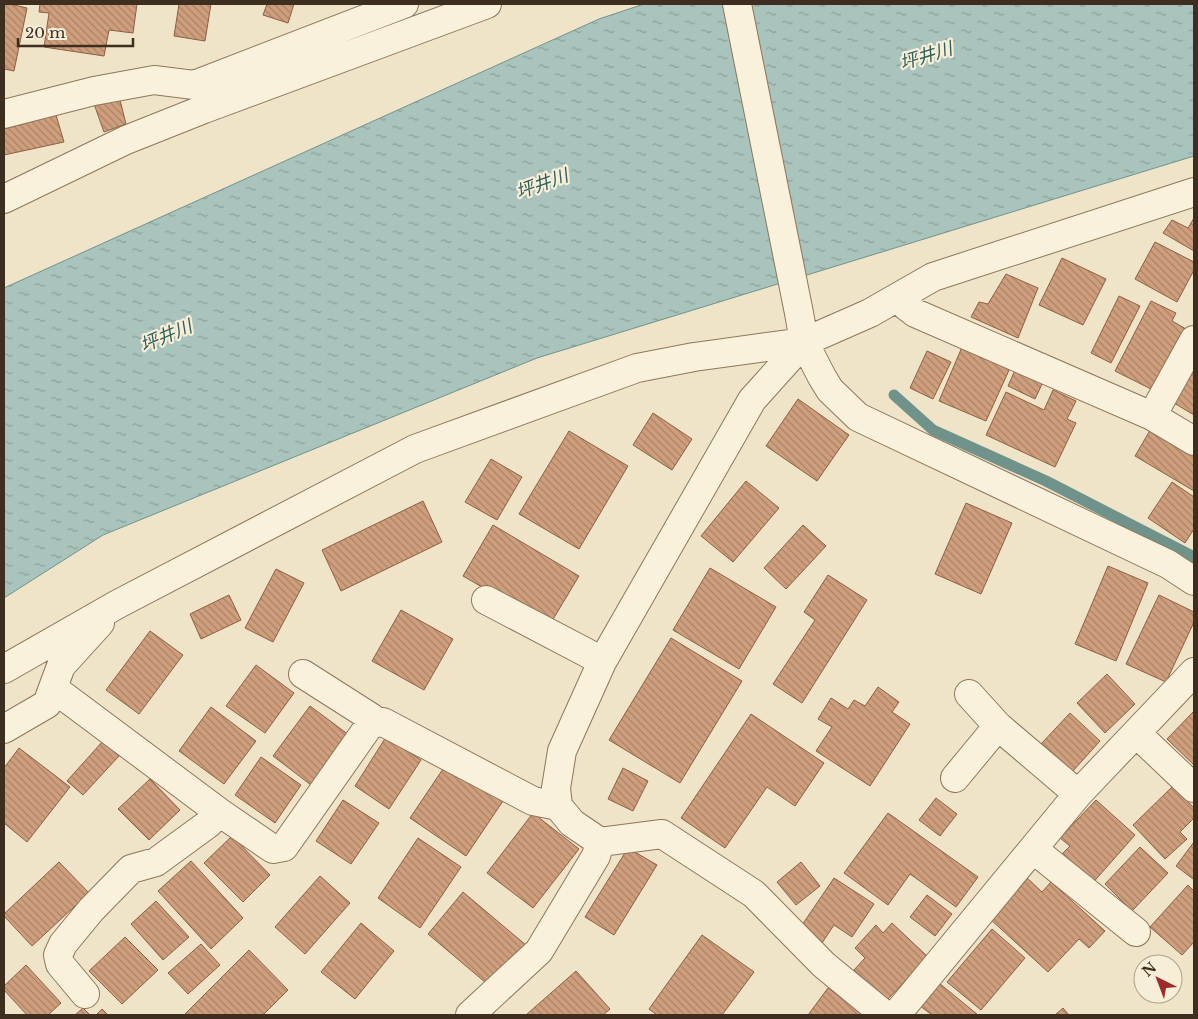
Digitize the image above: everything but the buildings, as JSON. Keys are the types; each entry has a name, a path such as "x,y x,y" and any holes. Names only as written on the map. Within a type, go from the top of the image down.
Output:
{"street":[{"path":"4,114 94,91 154,80 194,85 404,4 412,31"},
{"path":"4,199 126,140 204,109 487,4"},
{"path":"737,4 804,342 830,390 858,417 1168,564 1194,581"},
{"path":"4,668 118,604 415,449 637,368 694,357 804,342 870,314 933,277 1194,192"},
{"path":"901,296 906,306 915,314 1152,416 1194,441"},
{"path":"1152,416 1194,340"},
{"path":"804,342 752,400 602,662 562,751 556,788 558,806 572,823 600,842 662,834 754,894 824,965 885,1015"},
{"path":"486,600 602,662"},
{"path":"4,729 47,704 61,666 118,604"},
{"path":"896,1015 1078,794 1194,672"},
{"path":"303,674 372,718 375,723"},
{"path":"53,688 219,812 273,849 284,848 369,726 375,723 383,722 533,800 558,806"},
{"path":"969,694 998,726 1078,794"},
{"path":"955,778 998,726"},
{"path":"1136,733 1194,788"},
{"path":"85,994 60,964 58,954 63,944 91,910 131,869 156,862 208,824 219,812"},
{"path":"470,1015 540,951 596,856 600,842"},
{"path":"1033,849 1136,932"}],"water":[{"name":"坪井川","path":"644,4 1194,4 1194,156 537,358 103,535 4,598 4,288 599,19"}],"waterway":[{"path":"894,395 933,430 1046,481 1194,557"}]}
